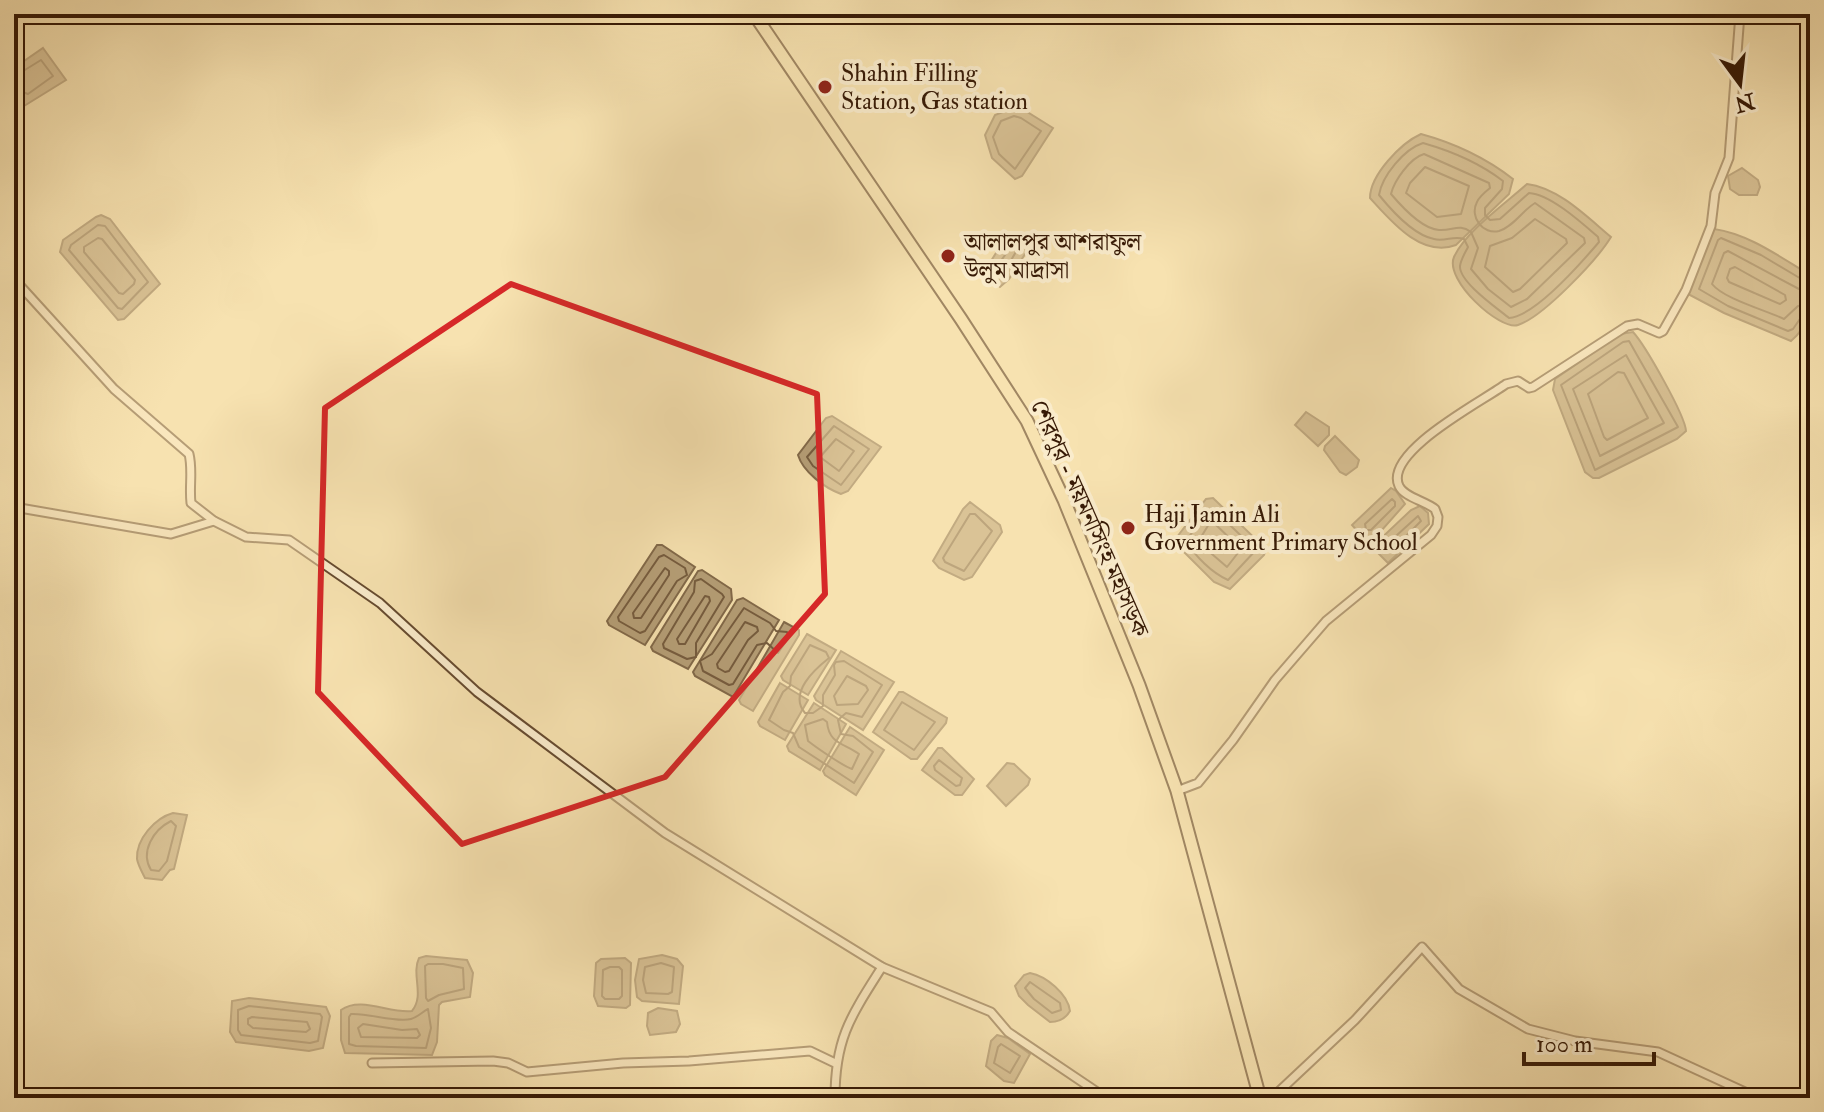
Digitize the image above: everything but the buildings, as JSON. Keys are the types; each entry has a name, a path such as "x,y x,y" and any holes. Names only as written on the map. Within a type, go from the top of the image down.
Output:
{"main road":[{"name":"শেরপুর - ময়মনসিংহ মহাসড়ক","path":"754,14 970,331 1027,421 1064,500 1139,685 1177,791 1260,1098"}],"street":[{"path":"1177,791 1198,783 1275,680 1326,621 1431,535 1437,526 1435,509 1407,494 1398,484 1400,462 1417,444 1506,384 1518,381 1529,388 1533,387 1627,326 1638,324 1659,333 1663,331 1686,290 1711,226 1715,193 1729,158 1740,14"},
{"path":"14,279 114,389 189,454 191,503 214,521 246,537 289,540 380,603 477,692 665,833 882,967 991,1012 1008,1032 1106,1098"},
{"path":"14,507 171,534 214,521"},
{"path":"1272,1098 1355,1020 1422,947 1459,989 1528,1029 1575,1041 1631,1046 1658,1052 1758,1098"},
{"path":"835,1098 835,1063 847,1023 882,967"},
{"path":"372,1063 493,1061 508,1063 527,1072 810,1051 835,1063"}],"highlighted area":[{"path":"511,284 817,394 825,594 665,777 462,844 318,692 325,408"}],"water":[{"path":"43,48 66,80 24,106 14,93 14,68"},
{"path":"1013,108 1024,110 1053,128 1022,176 1015,179 992,158 985,135 995,115"},
{"path":"1421,134 1469,152 1513,179 1509,194 1456,245 1443,248 1419,242 1397,226 1370,198 1375,180 1388,161"},
{"path":"1742,168 1758,180 1760,187 1757,195 1739,195 1730,189 1728,176"},
{"path":"1527,184 1561,197 1611,237 1555,300 1529,320 1510,325 1487,312 1465,290 1453,267 1454,257 1476,228"},
{"path":"101,215 110,219 160,284 124,319 118,320 60,252 63,240"},
{"path":"1714,229 1752,241 1810,275 1807,319 1791,341 1688,294"},
{"path":"1008,234 1028,243 1029,248 1009,279 1000,287 984,272"},
{"path":"1633,332 1664,380 1686,431 1677,439 1599,478 1593,478 1585,472 1553,390 1555,379 1620,334"},
{"path":"1306,412 1329,427 1329,435 1318,446 1295,425"},
{"path":"832,416 881,447 848,491 841,494 815,479 798,455 826,418"},
{"path":"1335,436 1359,460 1357,467 1346,475 1340,472 1324,450"},
{"path":"1391,488 1405,504 1374,539 1367,542 1352,525"},
{"path":"1213,498 1266,549 1264,555 1230,589 1214,582 1177,545 1177,537 1206,499"},
{"path":"970,502 1000,525 1002,532 972,577 964,580 939,568 933,561"},
{"path":"1420,506 1428,513 1429,524 1388,563 1374,545 1411,510"},
{"path":"657,545 662,545 695,567 645,645 607,621"},
{"path":"702,570 731,589 732,600 688,669 653,651 651,647 698,571"},
{"path":"743,598 779,620 733,697 693,672 737,600"},
{"path":"784,622 799,630 799,635 753,711 739,700"},
{"path":"807,634 836,650 808,695 781,676"},
{"path":"841,651 894,682 863,730 814,696"},
{"path":"780,683 808,700 785,740 758,722"},
{"path":"899,692 947,718 917,759 911,759 873,732"},
{"path":"814,703 846,724 820,770 789,751 787,746"},
{"path":"850,727 884,750 856,795 823,771"},
{"path":"938,748 942,748 974,779 962,795 955,795 922,770"},
{"path":"1007,763 1014,764 1030,779 1028,785 1006,806 987,786"},
{"path":"173,813 187,815 174,869 162,880 145,878 137,859 143,837 153,824"},
{"path":"662,955 677,959 683,966 679,1004 642,1001 637,997 635,980 639,959"},
{"path":"419,958 467,960 473,973 470,997 439,1005 437,1042 432,1055 345,1053 341,1040 341,1010 366,1005 412,1011 418,992 417,965"},
{"path":"625,958 631,963 630,1005 626,1008 598,1006 594,996 596,963 601,959"},
{"path":"1030,973 1061,992 1070,1011 1064,1018 1050,1022 1019,996 1015,986 1024,975"},
{"path":"249,998 326,1007 330,1016 323,1048 309,1051 236,1042 230,1032 232,1001"},
{"path":"658,1008 677,1011 680,1024 676,1032 650,1035 648,1013"},
{"path":"997,1035 1008,1038 1030,1054 1014,1083 1004,1081 986,1066 991,1041"}],"place":[{"name":"Shahin Filling Station, Gas station","path":"825,87"},
{"name":"আলালপুর আশরাফুল উলুম মাদ্রাসা","path":"948,256"},
{"name":"Haji Jamin Ali Government Primary School","path":"1128,528"}]}
